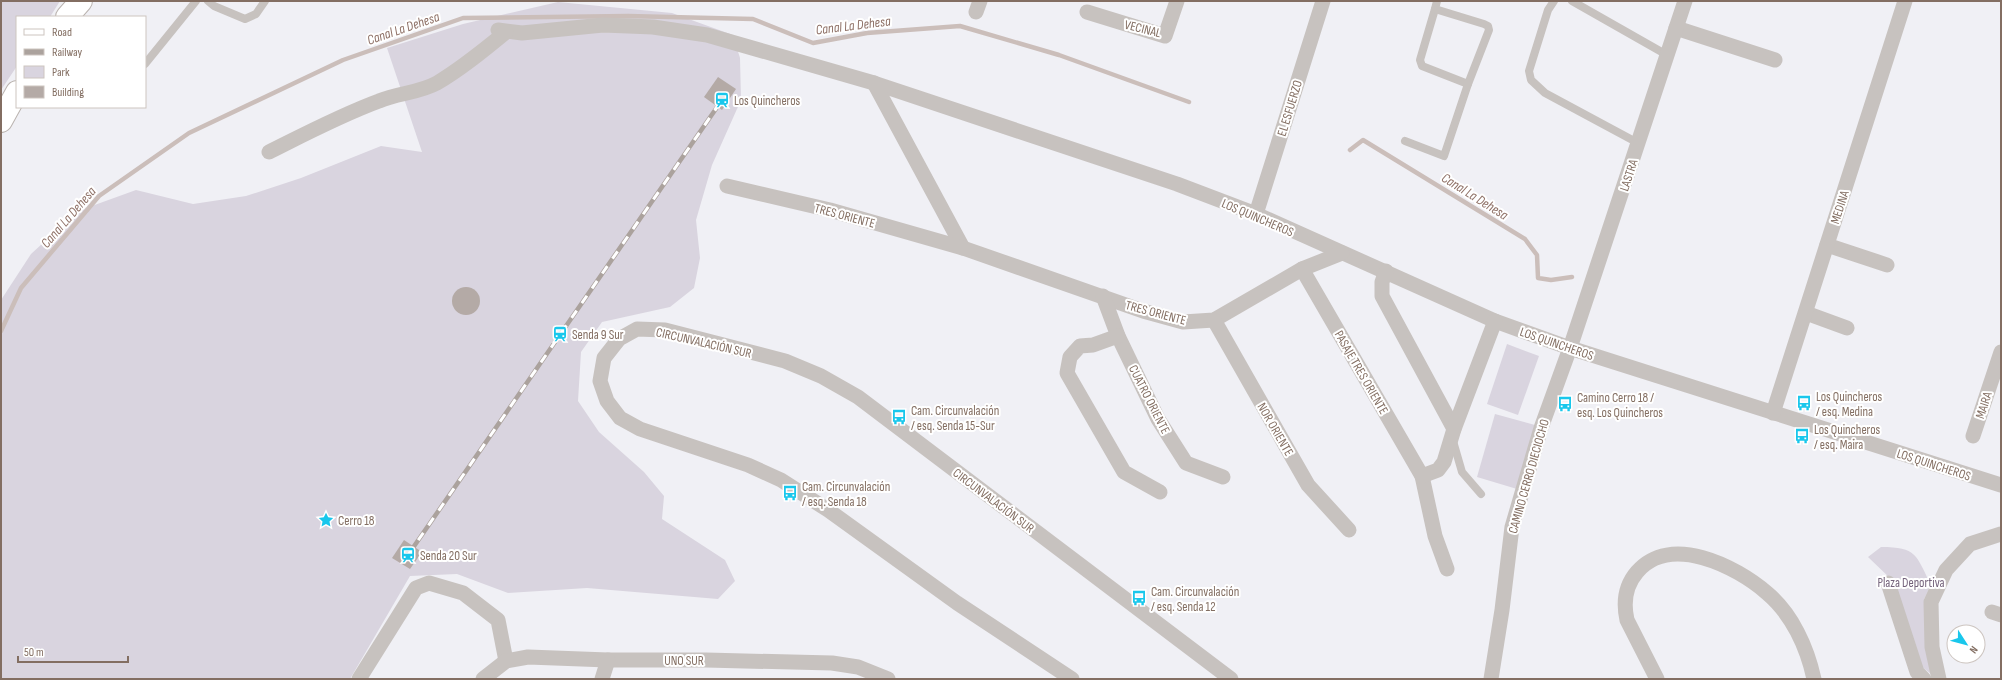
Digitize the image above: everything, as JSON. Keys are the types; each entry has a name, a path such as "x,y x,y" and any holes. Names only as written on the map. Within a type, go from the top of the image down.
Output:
{"street":[{"path":"61,16 70,1"},
{"path":"68,16 81,1"},
{"name":"VECINAL","path":"1087,12 1165,36 1177,1"},
{"name":"EL ESFUERZO","path":"1256,214 1322,1"},
{"name":"LASTRA","path":"1570,348 1685,1"},
{"name":"MEDINA","path":"1773,413 1905,1"},
{"name":"LOS QUINCHEROS","path":"269,152 336,119 381,100 424,89 438,83 483,52 502,31 522,33 603,26 653,28 708,35 874,84 1177,184 1256,214 1495,321 1570,348 2001,485"},
{"path":"1676,28 1775,60"},
{"path":"1,94 16,78"},
{"path":"874,84 963,248"},
{"path":"1,121 16,94"},
{"name":"TRES ORIENTE","path":"727,186 830,210 963,248 1103,296 1143,312 1183,322 1214,320 1302,269 1342,253"},
{"path":"1827,245 1887,265"},
{"name":"PASAJE TRES ORIENTE","path":"1302,269 1422,476 1435,536 1447,569"},
{"path":"1386,271 1382,282 1382,296 1453,433"},
{"name":"CUATRO ORIENTE","path":"1103,296 1118,336 1158,419 1186,463 1223,477"},
{"path":"1806,313 1847,328"},
{"name":"NOR ORIENTE","path":"1214,320 1308,485 1349,530"},
{"path":"1422,476 1438,470 1444,462 1453,433 1495,321"},
{"name":"CIRCUNVALACIÓN SUR","path":"1072,679 957,603 828,510 781,480 748,465 640,429 620,418 606,402 600,381 604,358 619,339 637,329 665,330 785,361 821,376 858,397 1231,679"},
{"path":"1118,336 1092,345 1080,346 1070,357 1067,373 1124,472 1160,492"},
{"name":"CAMINO CERRO DIECIOCHO","path":"1491,679 1502,610 1512,527 1542,428 1570,348"},
{"name":"MAIRA","path":"1973,436 2001,352"},
{"path":"1939,679 1932,647 1931,602 1946,570 1970,544 2001,534"},
{"path":"1657,679 1627,620 1625,610 1626,592 1634,575 1649,560 1664,554 1680,553 1722,565 1746,577 1768,593 1794,626 1802,641 1814,679"},
{"path":"359,679 416,588 429,583 463,593 498,620 506,661"},
{"path":"1888,583 1917,672 1924,679"},
{"name":"UNO SUR","path":"483,679 506,661 528,657 608,660 706,660 832,663 858,667 888,679"},
{"path":"602,679 608,660"}],"lane":[{"path":"146,63 196,1"},
{"path":"208,1 214,6 245,19 256,14 265,1"},
{"path":"1554,1 1548,10 1529,71 1531,80 1545,94 1624,134 1638,143"},
{"path":"1572,1 1667,55"},
{"path":"1405,141 1444,156 1468,84 1489,30 1488,26 1436,5 1420,60 1422,66 1468,84"},
{"path":"1453,433 1462,472 1480,494"}],"green space":[{"path":"1,1 60,1 51,16 16,16 16,68 1,90"},
{"path":"558,2 672,13 733,35 740,58 741,100 712,165 696,220 700,258 694,288 670,307 602,322 581,352 578,401 599,432 644,472 664,496 662,519 725,560 735,581 718,599 587,588 508,593 457,574 410,576 350,679 1,679 1,300 31,254 78,211 136,190 193,204 246,196 301,178 381,146 422,152 387,48 463,24"},
{"path":"1507,344 1539,356 1518,415 1487,404"},
{"path":"1495,414 1535,425 1517,489 1477,477"},
{"name":"Plaza Deportiva","path":"1881,547 1893,547 1909,551 1922,566 1931,585 1924,599 1931,674 1921,666 1891,579 1868,557"}],"building":[{"path":"718,77 736,89 722,110 704,97"},
{"path":"466,287 476,291 480,301 476,311 466,315 456,311 452,301 456,291"},
{"path":"404,540 422,552 410,569 392,558"}],"waterway":[{"name":"Canal La Dehesa","path":"1,331 21,288 99,196 189,133 343,60 463,18 628,16 753,19 813,43 867,33 960,26 1059,55 1189,102"},
{"name":"Canal La Dehesa","path":"1350,150 1363,140 1525,239 1537,255 1538,278 1551,280 1572,277"}],"railway":[{"path":"408,555 722,100"}],"place":[{"name":"Los Quincheros","path":"722,100"},
{"name":"Senda 9 Sur","path":"560,334"},
{"name":"Los Quincheros / esq. Medina","path":"1804,403"},
{"name":"Camino Cerro 18 / esq. Los Quincheros","path":"1565,404"},
{"name":"Cam. Circunvalación / esq. Senda 15-Sur","path":"899,417"},
{"name":"Los Quincheros / esq. Maira","path":"1802,436"},
{"name":"Cam. Circunvalación / esq. Senda 18","path":"790,493"},
{"name":"Cerro 18","path":"326,520"},
{"name":"Senda 20 Sur","path":"408,555"},
{"name":"Cam. Circunvalación / esq. Senda 12","path":"1139,598"}]}
